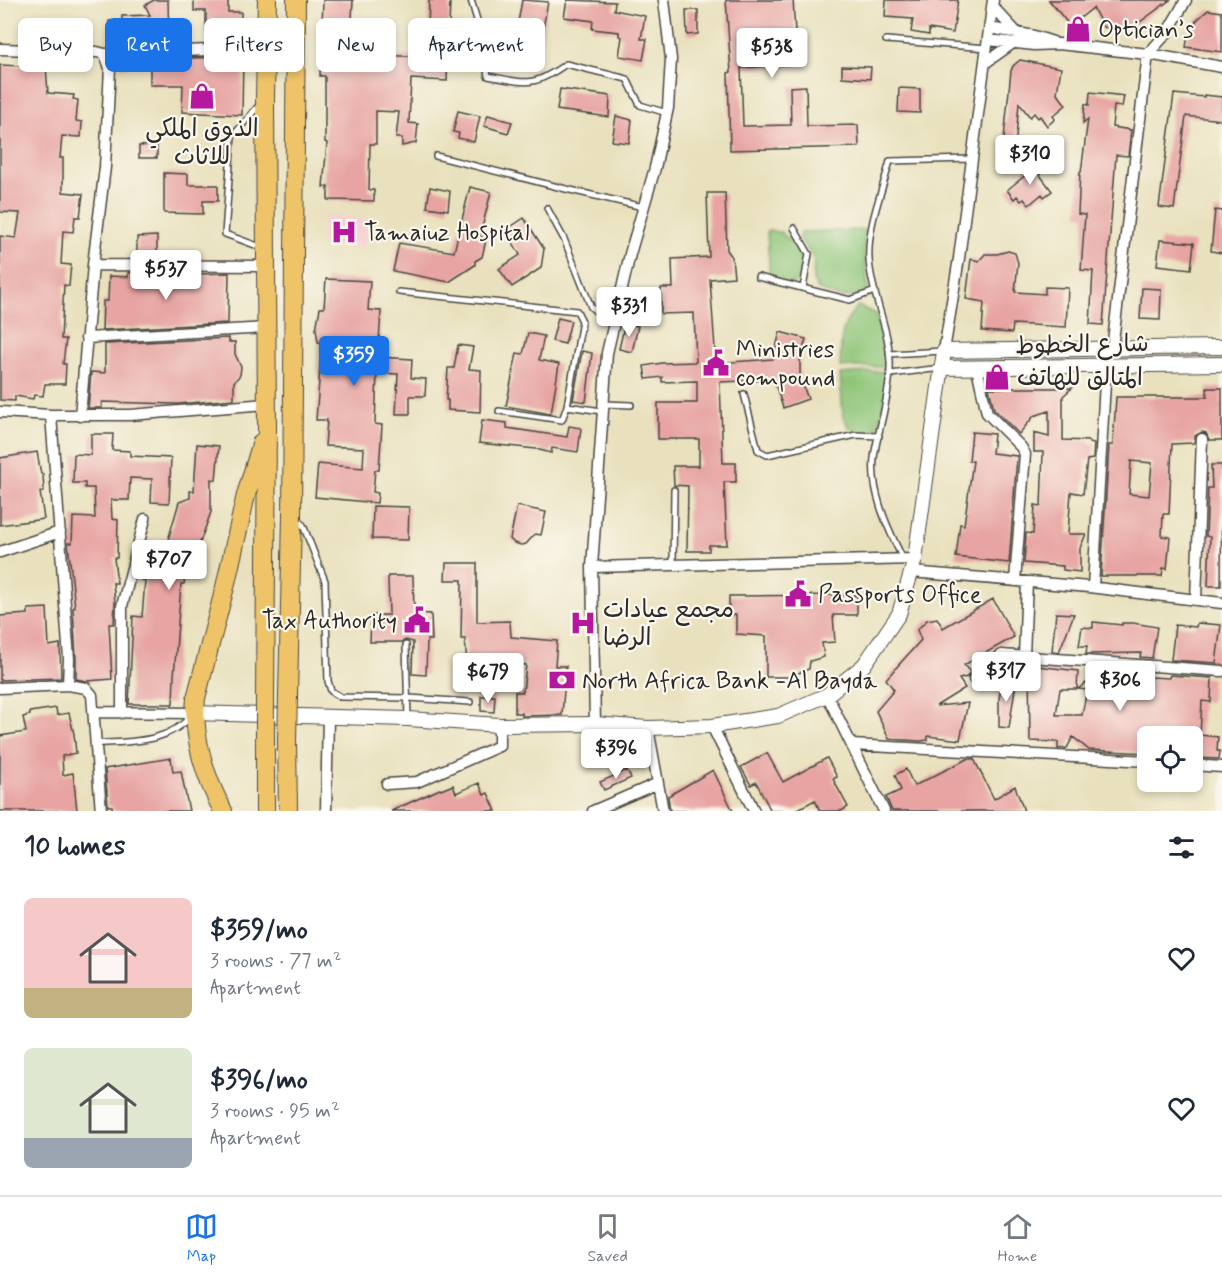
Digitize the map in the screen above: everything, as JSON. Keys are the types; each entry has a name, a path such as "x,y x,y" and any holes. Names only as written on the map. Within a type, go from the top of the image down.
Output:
{"highway":[{"path":"267,0 267,18"},
{"path":"288,811 296,0"},
{"path":"265,811 266,72"},
{"path":"223,811 203,762 194,713 198,683 218,613 243,506 267,426"}],"street":[{"path":"595,724 592,567 607,353 667,113 671,59 664,0"},
{"path":"1112,349 1148,54 1167,33 1186,0"},
{"path":"992,3 1015,38"},
{"path":"93,712 408,719 499,725 595,724 648,728 712,726 778,716 827,695 864,665 899,614 910,563 959,258 992,3"},
{"path":"990,28 1015,38"},
{"path":"985,63 1015,38"},
{"path":"987,44 1015,38 1043,38 1059,44 1148,54 1222,67"},
{"path":"0,49 105,54"},
{"path":"80,416 93,265 105,167 110,72"},
{"path":"93,265 267,258"},
{"path":"86,338 267,328"},
{"name":"شارع الخطوط","path":"944,351 1222,347"},
{"name":"شارع الخطوط","path":"942,368 1222,364"},
{"path":"1093,587 1106,366"},
{"path":"977,368 987,413 1021,447 1024,454 1015,581"},
{"path":"0,412 80,416 130,415 267,404"},
{"path":"51,415 69,659 68,685"},
{"path":"1196,600 1202,439"},
{"path":"122,713 122,606 145,519"},
{"path":"0,552 60,532"},
{"path":"592,567 910,563 1015,581 1093,587 1222,603"},
{"path":"1024,656 1027,582"},
{"path":"974,679 984,666 1002,655 1222,671"},
{"path":"0,688 68,685 86,688 92,695 101,811"},
{"path":"827,695 884,811"},
{"path":"326,811 327,718"},
{"path":"387,784 417,782 498,746 499,725"},
{"path":"712,726 754,811"},
{"path":"648,728 656,784 663,811"},
{"path":"852,745 1137,760"},
{"path":"1203,766 1222,767"},
{"path":"593,811 656,784"}],"lane":[{"path":"471,0 480,30 488,76 530,83 548,77 566,64 627,79 640,105 667,113"},
{"path":"886,40 987,44"},
{"path":"265,98 232,137 225,234 267,258"},
{"path":"436,156 644,207"},
{"path":"910,563 890,534 876,495 874,454 890,374 887,336 874,291 869,258 873,223 890,161 972,159"},
{"path":"547,208 564,239 591,307 599,314 615,318"},
{"path":"794,228 809,254 803,288"},
{"path":"758,277 850,300 874,291"},
{"path":"399,292 577,310 582,321 567,406 562,420 499,411"},
{"path":"889,354 944,351"},
{"path":"890,374 942,368"},
{"path":"744,394 758,450 767,455 856,435 879,436"},
{"path":"567,406 602,408 631,405"},
{"path":"673,565 674,490"},
{"path":"292,517 303,525 325,581 328,681 331,691 341,698 408,698 470,702"},
{"path":"406,645 408,719"},
{"path":"95,744 162,736 177,730 194,713"}],"shaded area":[{"name":"Tamaiuz Hospital","path":"324,216 367,219 364,248 321,244"}],"green space":[{"path":"866,230 864,251 868,288 864,294 840,298 817,289 813,280 814,259 799,237 800,232"},
{"path":"767,231 781,232 801,254 805,267 803,275 794,283 787,284 770,280"},
{"path":"858,306 876,314 885,367 840,367 844,327"},
{"path":"885,371 886,393 880,424 868,435 849,428 843,416 840,374"}],"building":[{"path":"154,0 168,0 168,18 122,18 122,16 150,15 145,5"},
{"path":"194,0 228,0 228,12 241,12 241,18 206,18 206,11 194,11"},
{"path":"323,0 353,0 352,18 322,18"},
{"path":"429,0 450,0 449,18 428,18"},
{"path":"522,0 548,2 545,18 519,18"},
{"path":"567,0 615,2 614,10 645,16 641,39 647,39 643,60 619,56 622,37 619,36 619,32 592,29 593,21 564,17"},
{"path":"726,0 793,0 797,64 741,68 743,126 791,125 790,87 806,86 807,126 858,125 859,147 730,150 728,73 731,72"},
{"path":"886,0 958,0 953,33 929,29 929,35 911,32 913,19 885,17"},
{"path":"1049,0 1170,0 1132,28 1131,32 1103,27 1093,8 1070,26"},
{"path":"686,10 698,10 698,34 687,35"},
{"path":"1208,10 1222,12 1222,52 1186,47 1188,35 1191,35 1196,21"},
{"path":"396,56 408,56 408,72 447,72 447,81 411,79 409,123 418,124 416,143 402,146 402,138 396,138 399,112 376,111 376,144 370,144 369,190 374,190 374,201 328,200 328,187 323,187 327,143 325,142 325,76 320,76 320,72 396,72"},
{"path":"192,58 204,58 204,72 243,72 242,115 182,112 183,85 150,85 150,72 192,72"},
{"path":"1020,60 1061,68 1057,93 1066,105 1053,116 1055,119 1047,126 1040,116 1038,118 1034,113 1030,117 1019,103 1015,149 1003,148 1011,71"},
{"path":"0,65 18,66 18,72 46,72 48,93 74,95 73,99 78,100 76,121 82,122 81,137 62,136 60,158 63,158 63,192 83,194 80,217 75,217 73,232 63,231 61,264 71,265 69,286 64,285 61,339 66,339 63,364 66,364 65,384 45,384 43,396 34,395 33,399 15,396 15,401 0,400 0,236 16,238 20,213 0,212"},
{"path":"842,66 871,67 870,79 842,77"},
{"path":"899,88 920,89 920,113 898,112"},
{"path":"560,89 610,96 609,117 557,110"},
{"path":"1090,92 1124,96 1122,107 1114,106 1112,127 1131,130 1128,156 1116,155 1103,325 1090,324 1093,271 1081,270 1085,215 1078,214 1080,172 1088,119 1083,123 1085,104 1089,105"},
{"path":"1174,94 1222,97 1222,120 1186,116 1174,209 1159,207"},
{"path":"458,111 480,116 474,142 458,138 459,133 453,132"},
{"path":"488,115 512,122 508,133 484,126"},
{"path":"616,116 632,120 629,143 612,141"},
{"path":"157,145 157,158 139,158 139,146"},
{"path":"1031,163 1052,191 1044,197 1042,194 1029,205 1017,196 1014,199 1007,190 1027,174 1023,170"},
{"path":"164,173 188,174 188,185 218,185 218,201 203,201 203,214 164,213"},
{"path":"430,187 450,191 448,210 427,207"},
{"path":"470,187 491,192 480,236 486,240 482,257 475,261 475,265 449,282 393,271 399,243 454,252"},
{"path":"707,193 725,193 727,250 732,257 734,277 710,279 716,363 773,359 780,332 806,339 800,361 800,377 808,399 783,408 774,380 720,382 723,463 736,463 736,482 724,482 727,545 709,545 709,551 687,551 688,486 674,485 673,466 699,466 699,439 658,439 658,403 697,403 697,381 662,382 662,377 646,379 644,366 696,362 694,313 661,314 661,288 673,288 672,259 709,257"},
{"path":"1215,210 1222,211 1222,253 1211,251"},
{"path":"524,218 544,249 541,268 512,287 499,269 520,255 506,230"},
{"path":"157,236 157,258 137,258 137,237"},
{"path":"1160,240 1194,243 1191,269 1157,265"},
{"path":"1008,251 1015,253 1018,263 1015,292 1045,294 1045,287 1068,288 1066,327 1013,324 1012,333 982,331 984,302 966,299 971,259 979,261 985,254"},
{"path":"128,273 168,273 168,275 229,273 228,323 102,330 103,301 108,301 109,276 128,277"},
{"path":"326,279 370,281 368,310 381,311 378,357 412,359 411,378 426,379 425,396 410,396 410,414 396,414 398,374 377,373 375,424 382,425 379,470 375,470 373,492 378,493 377,503 315,497 318,464 363,468 364,448 325,446 327,420 316,420 322,343 318,342 316,329 320,308 324,308"},
{"path":"1142,288 1161,289 1160,320 1140,319"},
{"path":"558,318 571,321 565,344 552,341"},
{"path":"625,323 638,326 632,352 619,349"},
{"path":"528,333 544,336 539,360 559,364 551,414 506,406 517,353 523,354"},
{"path":"229,338 229,342 235,342 235,354 241,367 240,375 234,382 234,399 178,404 102,402 102,408 88,408 91,372 105,373 105,344"},
{"path":"458,345 473,347 469,369 481,370 480,412 448,410 448,400 446,400 448,368 454,368"},
{"path":"582,351 592,353 586,402 573,400"},
{"path":"989,388 1072,388 1063,396 1063,440 1089,441 1094,444 1093,459 1087,460 1083,494 1071,492 1068,534 1086,534 1080,548 1080,572 1063,570 1063,566 1024,563 1026,533 1033,534 1035,505 1041,506 1043,452 1034,452 1034,433 1049,437 1049,411 1034,416 1019,434 994,409"},
{"path":"1207,388 1222,388 1222,440 1209,440 1206,433 1202,432 1195,436 1194,443 1172,444 1169,514 1163,514 1162,536 1170,537 1167,569 1163,568 1162,576 1101,576 1109,445 1113,445 1116,397 1207,397","holes":["1131,461 1152,463 1149,496 1129,494"]},
{"path":"482,420 507,423 507,428 567,437 569,426 581,428 578,452 552,448 551,453 536,449 479,443"},
{"path":"972,432 994,434 992,453 1017,456 1009,563 956,557 960,524 964,525 973,461 969,461"},
{"path":"91,434 113,434 112,450 130,451 130,456 171,458 169,503 151,502 152,479 130,478 129,500 111,500 112,519 118,520 117,558 114,558 117,583 113,583 114,624 109,624 112,679 87,681 76,679 73,608 75,607 68,543 72,543 73,517 95,518 94,488 85,488 85,483 73,483 74,454 91,455"},
{"path":"197,444 219,446 216,480 211,479 211,512 194,559 187,558 184,584 181,584 173,704 129,704 133,616 142,617 145,580 141,580 143,559 162,561 179,502 190,498 190,491 194,491"},
{"path":"37,452 41,474 43,474 44,492 40,492 44,519 0,525 0,458"},
{"path":"1211,465 1222,465 1221,586 1208,586 1210,537 1206,536 1208,488 1212,488"},
{"path":"373,506 409,507 408,540 372,539"},
{"path":"517,506 546,512 541,535 535,534 526,544 521,545 510,539"},
{"path":"446,563 477,563 477,622 510,621 511,637 557,641 555,666 566,666 562,715 522,716 522,713 515,713 515,692 523,692 526,665 505,662 506,658 477,658 478,664 467,664 465,639 461,639 462,580 445,580"},
{"path":"388,576 413,576 414,613 431,614 432,640 427,640 426,675 412,674 413,642 406,640 370,642 371,615 389,615"},
{"path":"857,595 857,615 833,615 835,642 822,643 824,657 810,661 809,669 788,677 766,677 766,636 736,634 736,615 729,615 729,596"},
{"path":"993,599 1014,637 964,665 970,672 967,677 959,679 965,688 936,706 968,703 960,740 928,736 928,740 920,741 889,739 876,711 894,690 886,679 921,640 917,630 927,620 937,618 943,628"},
{"path":"47,608 49,646 60,644 61,678 0,680 0,616 28,614 28,609"},
{"path":"1056,613 1074,614 1059,652 1052,651"},
{"path":"1093,622 1122,625 1122,623 1133,623 1157,627 1152,658 1140,657 1141,653 1086,654 1087,646 1079,646 1082,627 1093,628"},
{"path":"1197,623 1221,625 1216,663 1171,660 1175,625 1196,627"},
{"path":"1029,665 1078,671 1077,689 1060,689 1056,715 1082,715 1087,690 1078,689 1094,677 1115,677 1115,680 1150,684 1151,677 1169,678 1170,675 1212,678 1211,702 1202,701 1201,726 1137,726 1137,752 1089,750 1073,737 1067,748 1058,749 1058,742 1030,741"},
{"path":"1002,681 1016,682 1009,728 999,727 999,699"},
{"path":"481,696 495,696 494,712 481,711"},
{"path":"56,708 57,715 69,713 74,734 76,753 62,756 63,775 73,773 77,811 0,811 0,736 26,732 23,717 30,715 30,712"},
{"path":"1203,735 1218,737 1219,759 1203,758"},
{"path":"767,753 783,782 827,758 837,777 833,779 848,807 841,811 820,811 815,800 794,811 771,811 756,782 751,785 741,767"},
{"path":"171,758 173,772 181,771 189,811 113,811 112,806 108,806 105,769"},
{"path":"967,759 974,759 994,799 1015,786 1024,811 892,811 886,797 901,790 895,775 906,769 914,786"},
{"path":"627,770 631,778 604,790 600,782"},
{"path":"713,770 733,811 670,811 668,796"},
{"path":"479,783 484,795 488,793 496,811 391,811 440,789 453,785 456,793"}],"place":[{"name":"Optician’s","path":"1078,29"},
{"name":"الذوق الملكي للاثاث","path":"202,96"},
{"name":"Tamaiuz Hospital","path":"344,232"},
{"name":"Ministries compound","path":"716,363"},
{"name":"المتالق للهاتف","path":"997,377"},
{"name":"Passports Office","path":"798,594"},
{"name":"Tax Authority","path":"417,620"},
{"name":"مجمع عيادات الرضا","path":"583,623"},
{"name":"North Africa Bank -Al Bayda","path":"562,680"}]}
